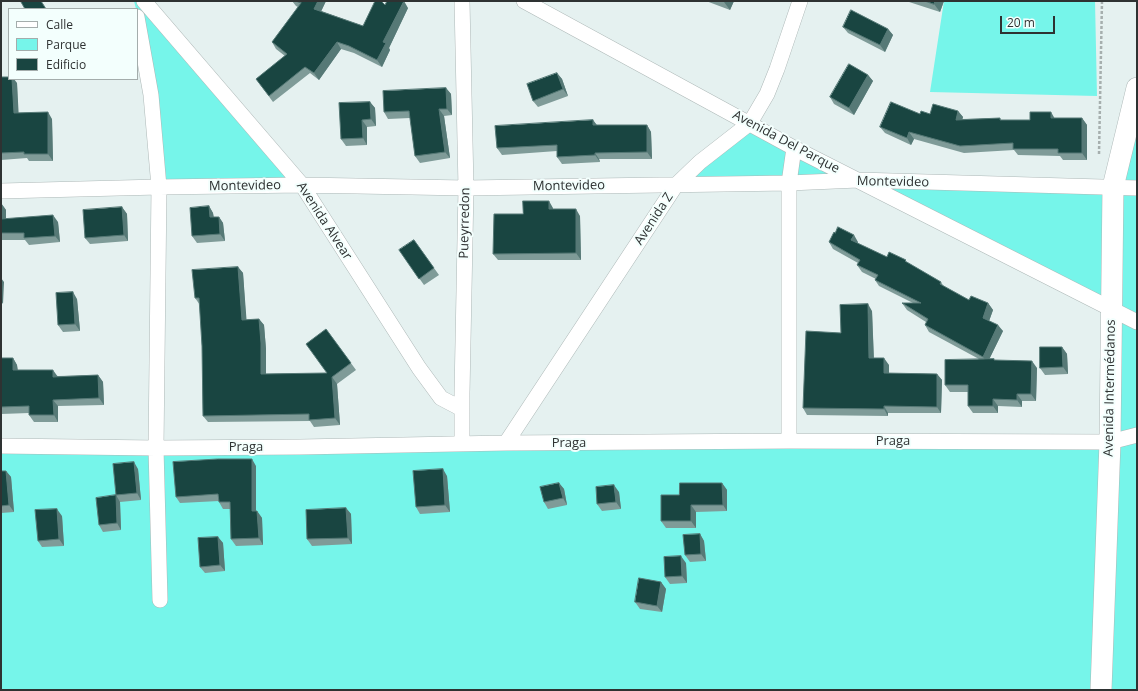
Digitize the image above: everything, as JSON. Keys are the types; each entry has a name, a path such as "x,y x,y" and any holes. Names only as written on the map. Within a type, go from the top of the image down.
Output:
{"main road":[{"name":"Avenida Intermédanos","path":"1101,690 1110,442 1113,187 1137,88"}],"street":[{"name":"Avenida Alvear","path":"144,1 302,186 419,368 441,398 462,409"},
{"name":"Pueyrredon","path":"462,1 466,188 462,444"},
{"name":"Avenida Del Parque","path":"524,1 794,148 1137,322"},
{"name":"Avenida Z","path":"506,444 676,185 700,162 750,123 767,94 800,1"},
{"path":"138,23 151,95 159,187 156,448 160,600"},
{"path":"789,441 789,183 794,148"},
{"name":"Montevideo","path":"1,191 159,187 302,186 466,188 789,183 858,180 1137,188"},
{"name":"Praga","path":"1,446 156,448 789,441 1110,442 1137,435"}],"green space":[{"path":"134,1 144,1 302,185 159,187 138,25 138,8 136,8"},
{"path":"944,1 1095,1 1097,96 930,92"},
{"path":"1137,88 1137,690 1,690 1,446 1110,442 1111,310 858,180 1113,187"},
{"path":"750,123 858,180 676,185"}],"building":[{"path":"41,1 45,8 24,8 21,2"},
{"path":"295,1 318,1 314,9 363,26 375,1 381,1 385,5 387,1 404,1 383,42 386,43 377,60 349,46 337,42 314,73 305,67 269,96 256,79 287,54 272,42 301,3"},
{"path":"925,1 935,1 934,4"},
{"path":"851,10 888,29 880,45 843,27"},
{"path":"849,64 868,75 849,108 830,97"},
{"path":"557,73 563,89 533,101 527,84"},
{"path":"1,77 8,77 8,80 12,80 14,113 48,112 48,154 24,154 24,152 1,153"},
{"path":"446,88 447,109 439,109 445,152 415,156 409,111 384,112 383,91"},
{"path":"370,102 371,119 362,120 363,138 341,139 339,103"},
{"path":"891,102 920,114 921,111 930,114 933,104 958,111 956,120 1000,118 1000,120 1030,120 1030,112 1051,112 1051,118 1082,118 1082,153 1058,153 1058,149 1013,149 1013,143 960,146 909,132 907,138 880,127"},
{"path":"593,120 593,125 647,125 647,152 595,153 595,155 557,157 557,145 497,148 495,126"},
{"path":"523,201 549,201 549,209 576,209 576,253 493,254 494,214 523,214"},
{"path":"209,206 210,217 219,217 220,234 192,236 190,208"},
{"path":"122,207 124,235 85,238 83,210"},
{"path":"53,215 55,236 24,238 24,233 1,233 1,219"},
{"path":"838,227 854,235 851,240 887,257 889,252 906,260 905,261 941,282 940,284 969,300 971,296 988,303 983,318 998,325 983,357 925,325 928,319 902,303 921,303 875,280 878,275 857,265 860,260 829,242"},
{"path":"414,240 434,268 419,279 399,250"},
{"path":"238,267 242,320 259,319 261,374 327,373 306,344 326,329 351,363 332,377 335,418 309,420 309,414 203,416 202,346 199,298 195,298 192,270"},
{"path":"73,292 75,324 58,325 56,293"},
{"path":"868,304 869,358 884,358 884,373 937,374 937,407 884,406 884,409 803,408 806,331 841,333 840,305"},
{"path":"1040,347 1062,347 1063,367 1040,368"},
{"path":"1,358 13,358 13,370 53,370 53,377 98,375 99,398 53,400 54,415 29,415 29,406 1,407"},
{"path":"994,359 1032,361 1031,394 1017,394 1017,400 993,399 993,406 968,406 968,385 945,385 945,360"},
{"path":"218,459 252,459 252,511 257,511 259,538 231,539 230,502 219,502 218,494 176,497 173,462"},
{"path":"134,462 137,493 116,495 113,464"},
{"path":"443,469 445,505 416,507 413,471"},
{"path":"1,471 6,471 9,505 1,506"},
{"path":"559,483 563,498 544,502 540,487"},
{"path":"680,483 722,483 723,505 691,505 691,521 661,521 661,495 679,495"},
{"path":"614,485 616,502 597,504 596,487"},
{"path":"116,495 117,523 99,525 96,498"},
{"path":"346,508 348,538 307,539 306,510"},
{"path":"57,509 59,539 38,541 35,510"},
{"path":"700,534 701,554 685,555 683,535"},
{"path":"218,537 220,565 200,567 198,538"},
{"path":"681,556 682,576 665,577 664,557"},
{"path":"639,578 661,582 657,606 635,602"}]}
